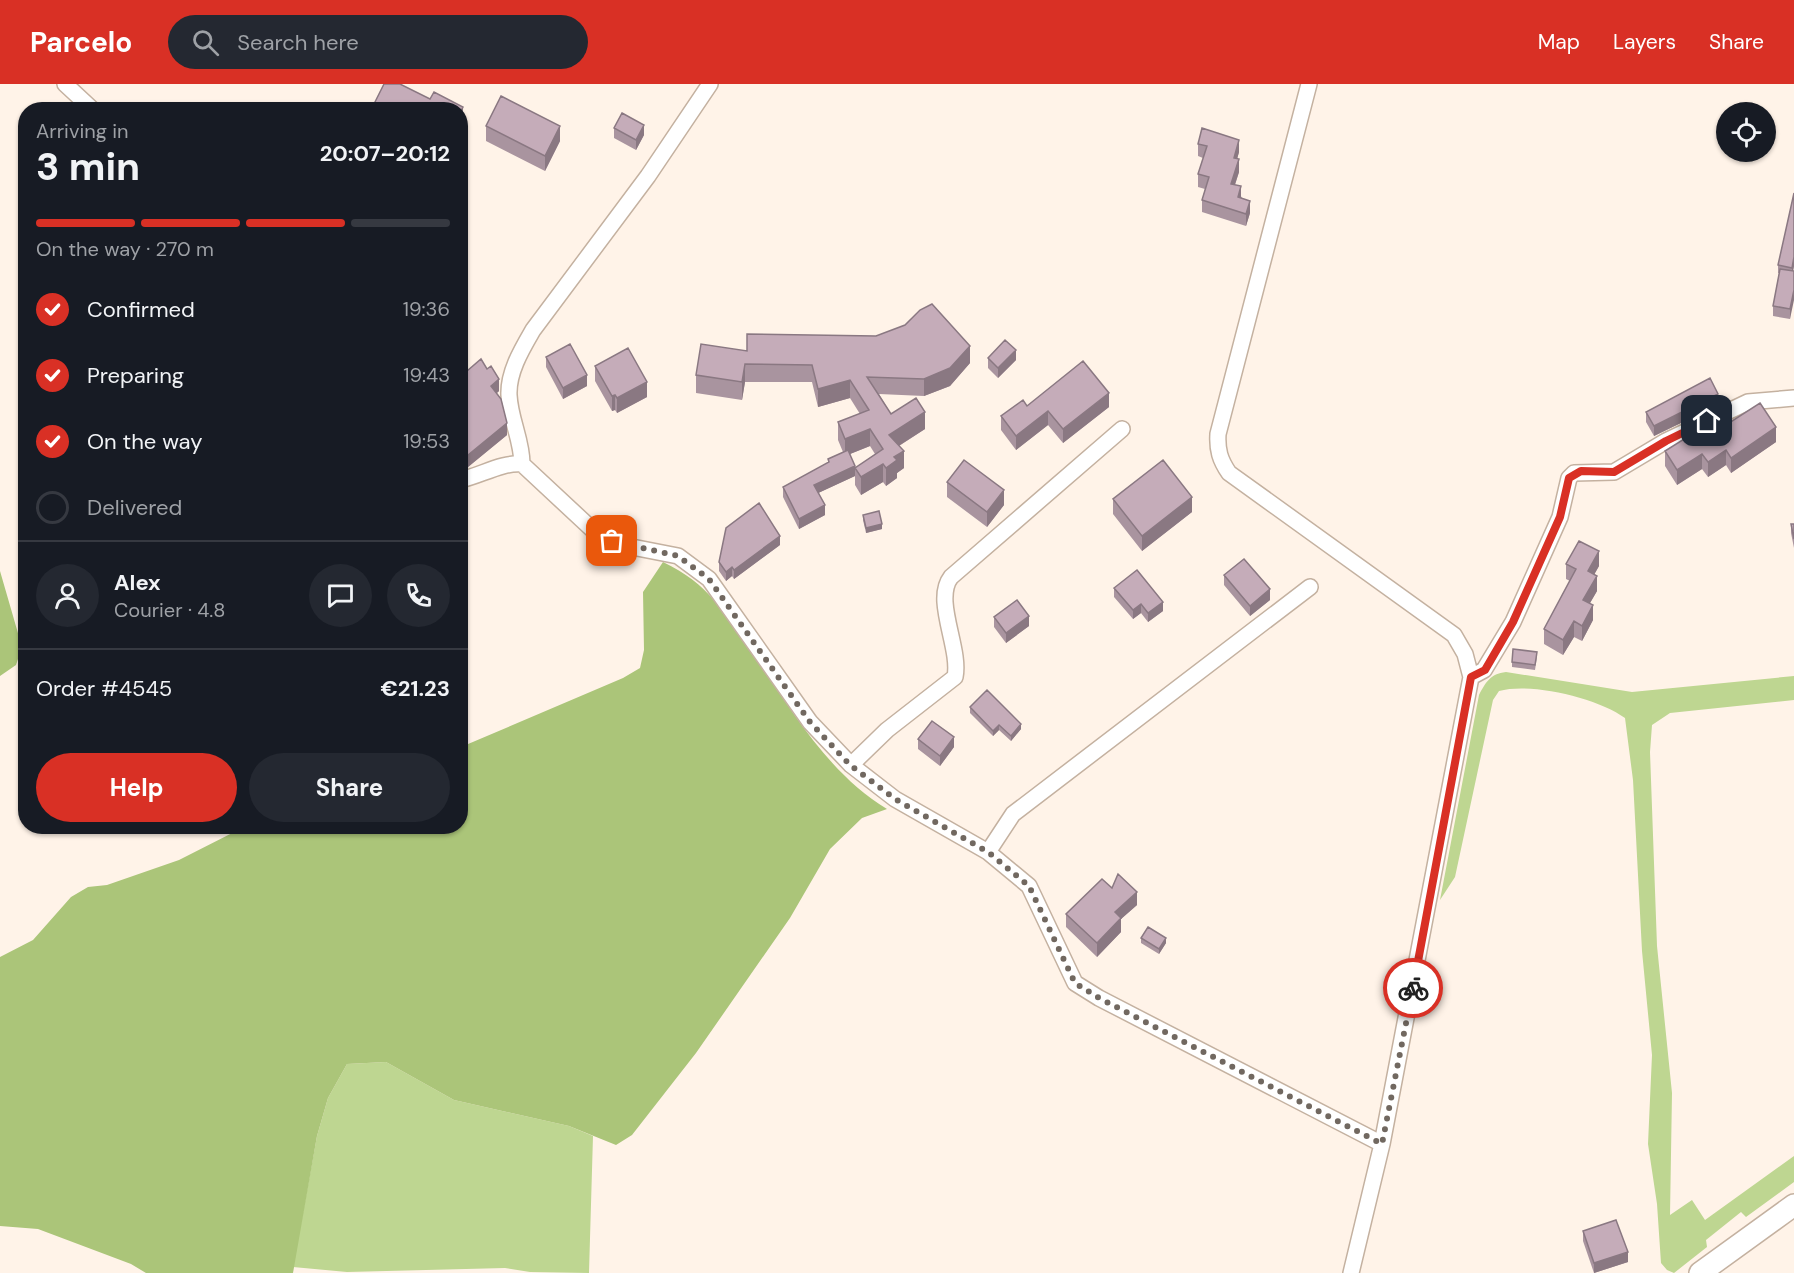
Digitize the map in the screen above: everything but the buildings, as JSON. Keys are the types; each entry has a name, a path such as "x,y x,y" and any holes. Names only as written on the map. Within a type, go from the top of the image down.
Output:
{"street":[{"path":"65,84 84,102"},
{"path":"522,464 522,448 509,395 520,352 648,176 710,84"},
{"path":"1309,84 1218,434 1219,455 1229,473 1454,635 1465,654 1471,677 1382,1144 1351,1273"},
{"path":"1471,677 1485,670 1513,622 1560,517 1569,478 1574,473 1614,472 1666,441 1748,402 1794,398"},
{"path":"850,765 887,730 956,677 958,664 945,593 951,578 1122,429"},
{"path":"468,478 510,463 522,464 595,532 612,541 632,547 678,556 709,579 810,722 850,765 895,799 988,852 1029,886 1075,983 1099,998 1382,1144"},
{"path":"988,852 1013,814 1310,587"},
{"path":"1700,1273 1794,1205"}],"green space":[{"path":"663,562 704,589 732,623 811,738 846,777 887,809 862,818 830,849 790,918 696,1053 632,1135 616,1145 569,1126 454,1100 386,1062 347,1064 328,1098 317,1136 293,1273 146,1273 131,1264 38,1229 0,1226 0,957 33,940 71,897 88,887 107,885 179,860 230,834 468,834 468,744 623,678 640,668 644,650 643,592"},
{"path":"0,571 18,633 18,659 16,665 0,676"},
{"path":"1506,672 1632,692 1794,676 1794,700 1670,713 1652,725 1650,752 1657,946 1672,1093 1670,1215 1692,1200 1705,1220 1794,1156 1794,1182 1746,1217 1741,1212 1706,1240 1707,1247 1674,1273 1667,1270 1661,1263 1657,1204 1648,1144 1652,1055 1642,951 1633,780 1625,718 1582,698 1546,690 1499,691 1493,700 1455,877 1440,900 1479,695 1489,679"},
{"path":"386,1062 454,1100 569,1126 593,1136 589,1273 530,1272 505,1268 347,1272 293,1267 317,1136 328,1098 347,1064"}],"way so far":[{"path":"612,541 678,556 709,579 810,722 850,765 895,799 988,852 1029,886 1075,983 1099,998 1382,1144 1413,988"}],"route":[{"path":"1413,988 1467,709 1471,677 1485,670 1513,622 1560,517 1569,478 1581,471 1602,474 1614,472 1666,441 1707,421"}]}
